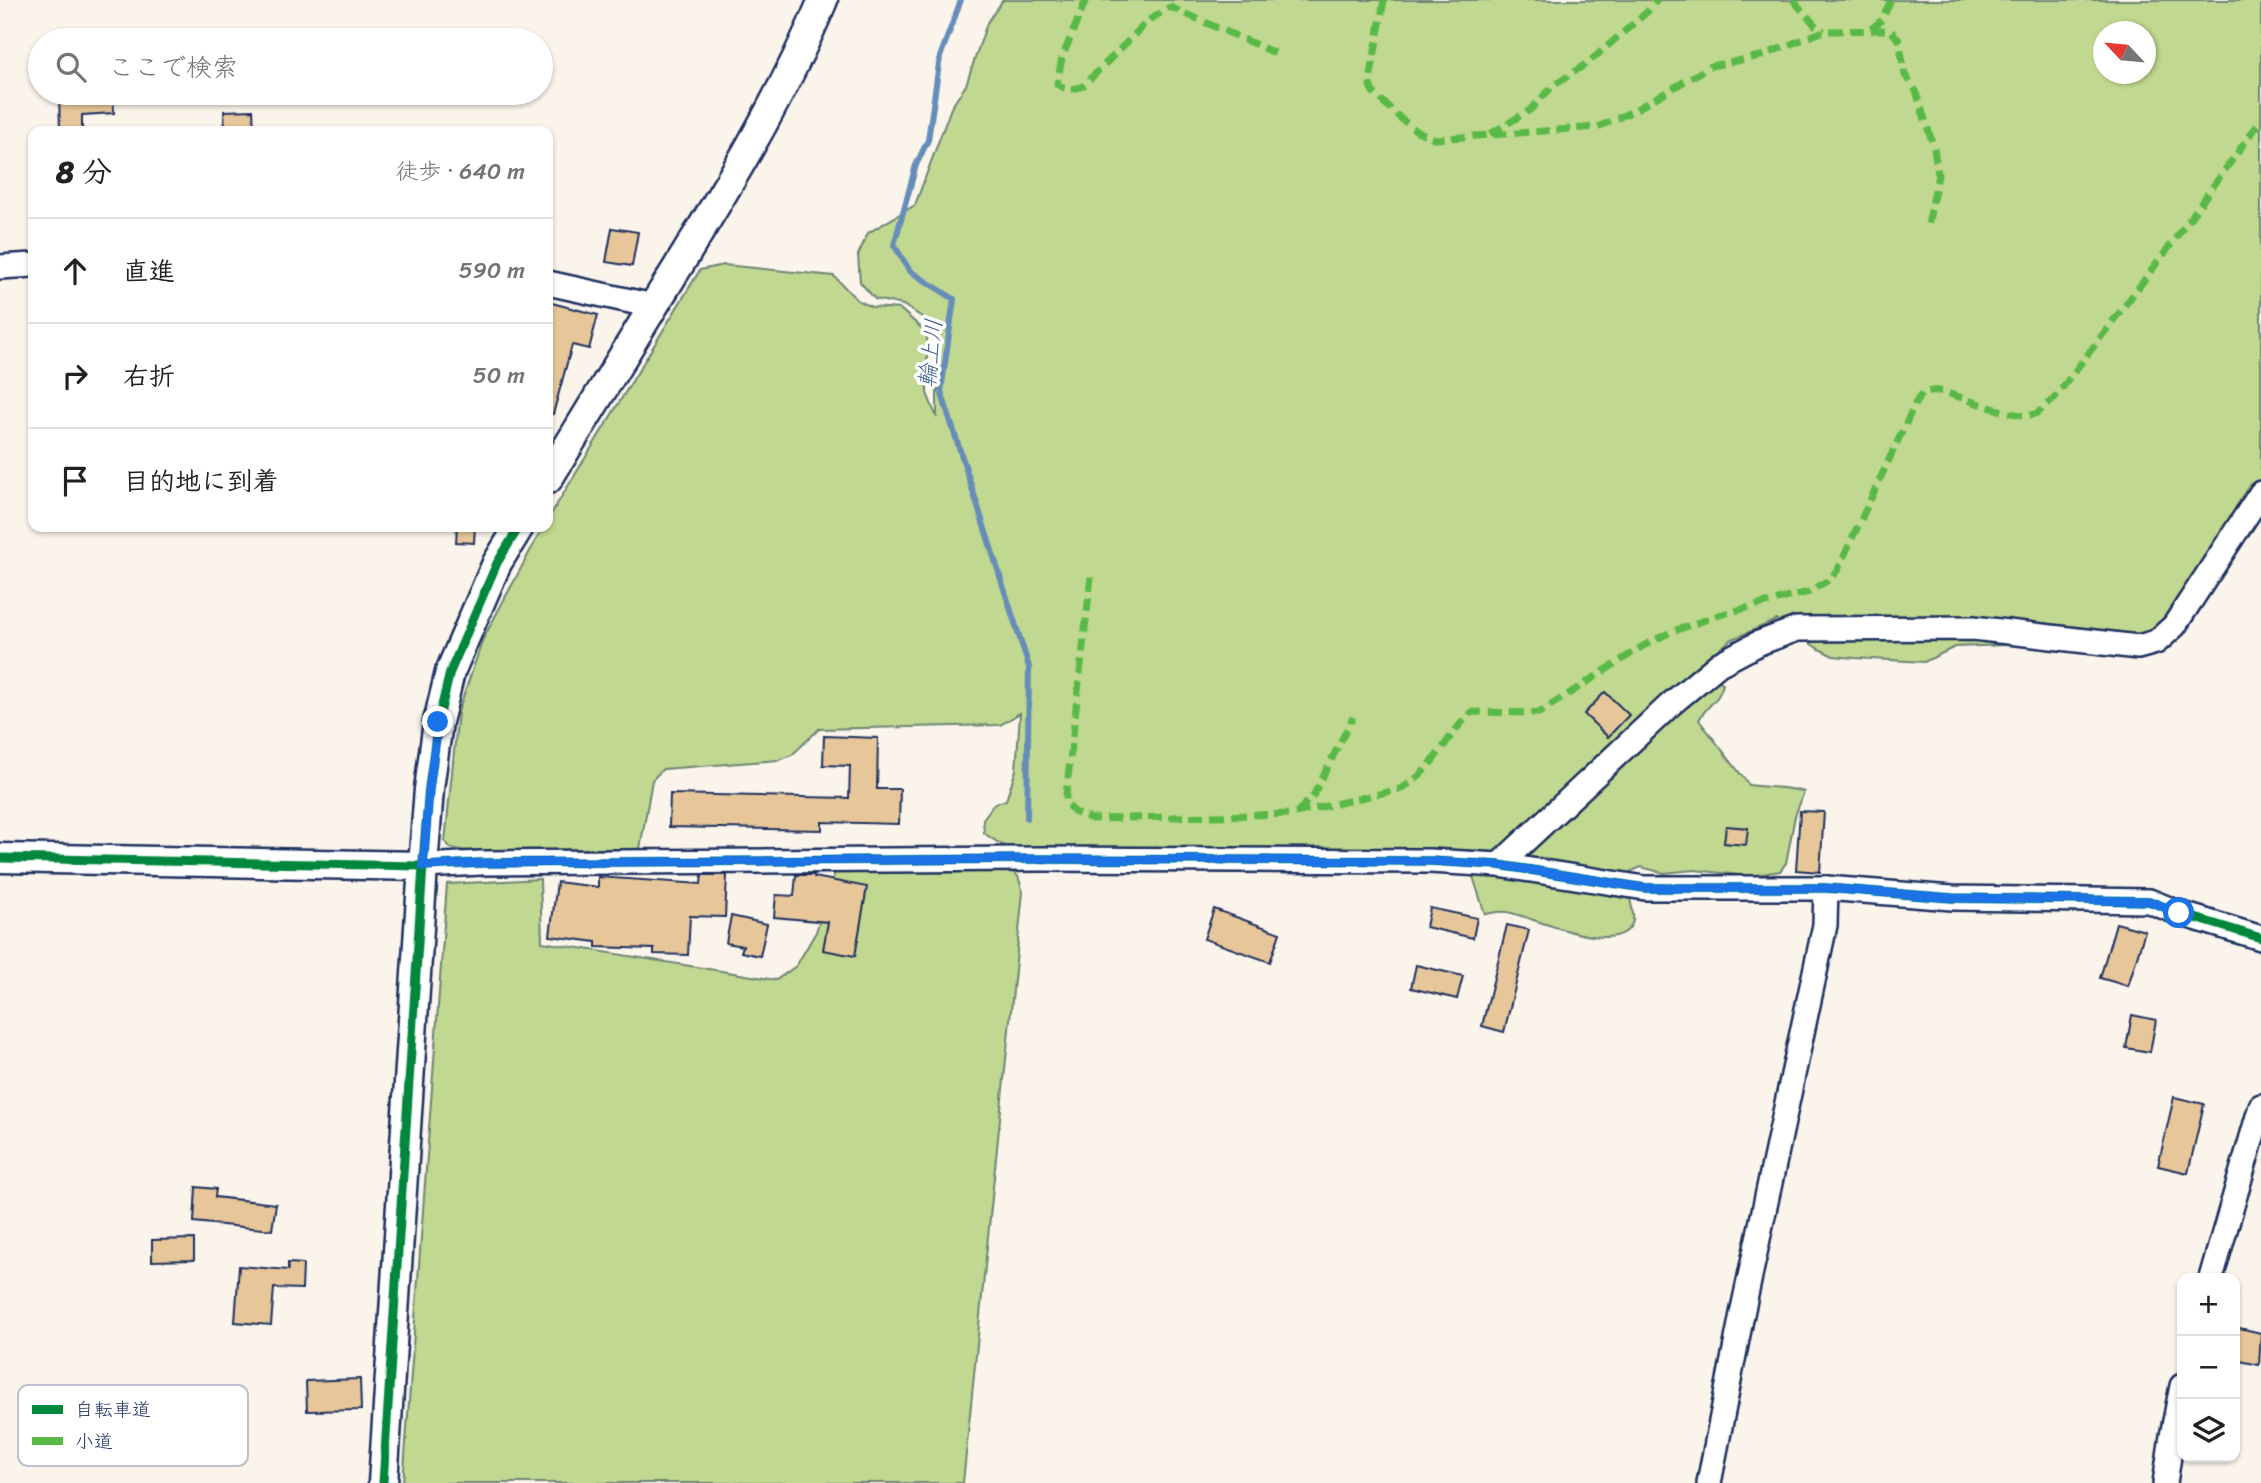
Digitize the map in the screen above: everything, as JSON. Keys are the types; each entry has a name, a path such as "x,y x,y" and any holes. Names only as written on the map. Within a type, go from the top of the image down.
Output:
{"street":[{"path":"553,471 710,218 765,121 824,0"},
{"path":"0,267 28,265"},
{"path":"553,284 653,306"},
{"path":"1499,865 1671,704 1720,664 1759,643 1797,629 1973,628 2138,647 2156,642 2174,625 2261,494"},
{"path":"383,1483 430,776 438,722 450,672 497,563 516,532"},
{"path":"0,858 423,866 1042,859 1430,861 1499,865 1645,888 1826,888 1952,898 2149,901 2261,938"},
{"path":"1709,1483 1825,925 1826,888"},
{"path":"2212,1273 2261,1106"},
{"path":"2165,1483 2180,1399"}],"green space":[{"path":"1003,0 2261,0 2261,479 2165,624 2130,638 2102,656 2034,644 1955,647 1924,662 1833,656 1777,620 1730,640 1704,664 1723,684 1719,695 1699,720 1749,785 1804,792 1795,816 1786,863 1780,871 1750,876 1694,870 1664,873 1641,867 1625,874 1633,921 1625,932 1612,937 1575,933 1507,912 1485,914 1467,858 1468,850 1036,851 1036,846 1014,848 1003,845 984,833 983,819 994,804 1006,800 1016,770 1020,713 1000,725 819,729 792,755 779,760 663,769 652,780 640,849 467,851 451,848 445,842 458,712 483,639 540,532 553,532 553,511 700,270 724,265 834,276 857,300 872,307 900,309 927,333 927,393 937,418 937,340 922,317 903,305 875,299 860,282 858,255 868,233 915,205 951,108 966,85 987,23"},
{"path":"836,868 1008,869 1018,876 1023,892 963,1483 403,1483 447,884 540,879 542,942 776,980 796,966 816,932"}],"building":[{"path":"59,105 114,105 114,113 82,115 82,126 60,126"},
{"path":"253,110 254,126 225,126 224,111"},
{"path":"612,228 638,232 632,266 606,262"},
{"path":"553,303 598,315 589,349 572,345 553,414"},
{"path":"457,532 475,532 474,543 456,542"},
{"path":"1605,692 1629,715 1608,737 1584,714"},
{"path":"824,736 878,738 877,789 900,789 899,824 822,822 822,830 669,827 670,794 849,798 850,766 823,765"},
{"path":"1800,811 1824,812 1820,872 1796,870"},
{"path":"1726,826 1748,828 1746,845 1724,843"},
{"path":"702,875 727,875 725,917 690,916 688,955 654,954 654,949 596,947 596,942 550,936 557,882 598,887 598,877 701,884"},
{"path":"796,875 814,875 867,887 855,956 823,950 828,922 774,917 776,895 794,896"},
{"path":"1430,908 1477,918 1473,938 1426,927"},
{"path":"1214,909 1280,933 1270,962 1204,939"},
{"path":"731,916 767,924 760,956 741,952 743,946 726,943"},
{"path":"2116,923 2145,931 2128,986 2100,978"},
{"path":"1507,925 1529,930 1504,1032 1482,1026"},
{"path":"1416,965 1463,976 1457,999 1411,988"},
{"path":"2132,1015 2156,1020 2150,1052 2126,1048"},
{"path":"2174,1097 2204,1104 2188,1173 2158,1166"},
{"path":"196,1187 216,1189 215,1197 276,1204 272,1230 194,1222"},
{"path":"194,1239 194,1260 152,1261 152,1240"},
{"path":"288,1263 303,1264 302,1289 274,1288 271,1325 235,1322 239,1266 288,1270"},
{"path":"2240,1328 2261,1333 2259,1365 2240,1361"},
{"path":"360,1379 361,1410 307,1411 306,1381"}],"waterway":[{"name":"輪上川","path":"961,0 940,57 928,140 916,165 894,245 910,271 954,299 941,391 1029,667 1027,818"}],"marked path":[{"path":"1086,0 1062,58 1057,84 1067,89 1083,86 1148,21 1170,7 1275,53"},
{"path":"1384,0 1370,86 1400,118 1417,131 1436,139 1598,127 1633,111 1711,66 1761,56 1824,31 1890,30 1899,40 1905,75 1916,91 1934,148 1938,175 1928,225"},
{"path":"1490,134 1530,110 1552,87 1590,61 1647,12 1657,0"},
{"path":"1793,0 1815,25 1824,31"},
{"path":"1871,29 1882,20 1891,0"},
{"path":"1091,577 1066,795 1066,804 1076,813 1092,819 1291,814 1400,789 1421,774 1472,712 1539,713 1643,646 1671,632 1719,615 1809,592 1827,581 1837,571 1922,393 1948,393 2015,414 2035,414 2042,409 2053,400 2167,250 2261,120"},
{"path":"1297,812 1313,796 1353,717"}],"cycle path":[{"path":"383,1483 423,866 438,722 450,672 497,563 516,532"},
{"path":"0,858 423,866 481,863 1042,859 1430,861 1499,865 1645,888 1826,888 1952,898 2149,901 2261,938"}],"route":[{"path":"438,722 423,866 481,863 1042,859 1430,861 1499,865 1645,888 1826,888 1952,898 2149,901 2179,913"}]}
